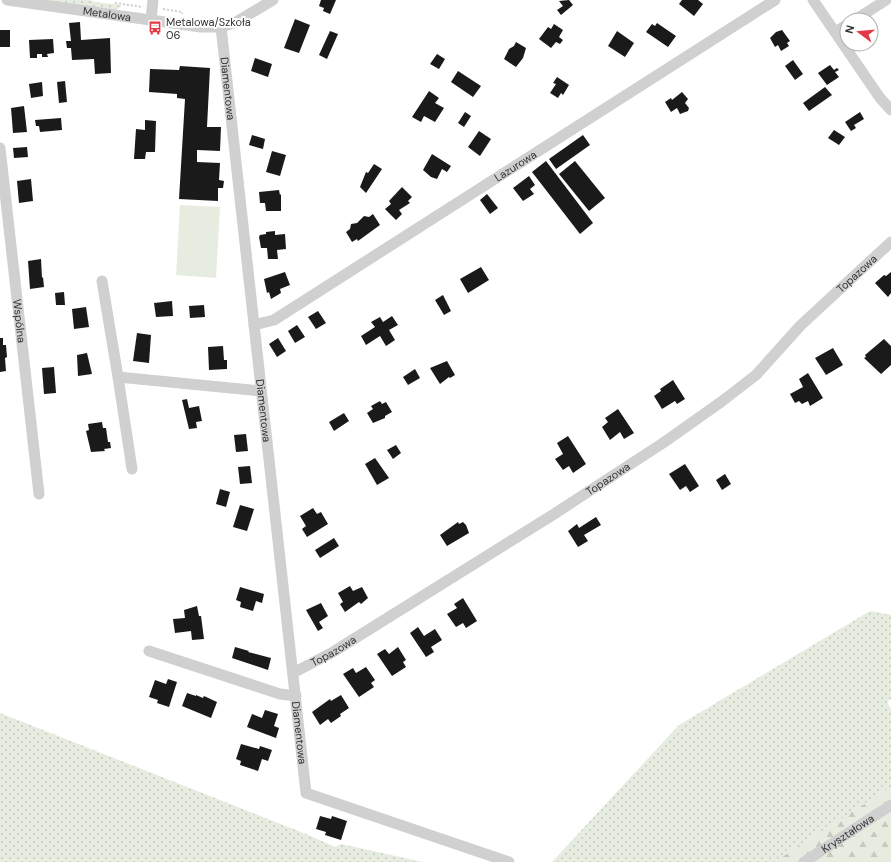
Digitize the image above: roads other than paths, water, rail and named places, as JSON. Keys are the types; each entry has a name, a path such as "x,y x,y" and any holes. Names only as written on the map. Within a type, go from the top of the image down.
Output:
{"street":[{"name":"Metalowa","path":"6,0 201,27 221,27 236,22 273,0"},
{"name":"Lazurowa","path":"254,325 274,320 775,0"},
{"path":"813,0 880,98 891,110"},
{"path":"867,12 886,0"},
{"path":"150,3 151,20"},
{"name":"Diamentowa","path":"221,27 306,793 509,862"},
{"path":"835,32 839,30"},
{"name":"Wspólna","path":"0,148 39,494"},
{"name":"Topazowa","path":"292,673 333,652 538,524 663,443 721,402 756,374 801,324 891,242"},
{"path":"102,281 132,470"},
{"path":"118,376 261,391"},
{"path":"149,651 280,694 296,696"},
{"name":"Kryształowa","path":"804,862 891,804"}],"place":[{"name":"Metalowa/Szkoła 06","path":"155,28"}]}
